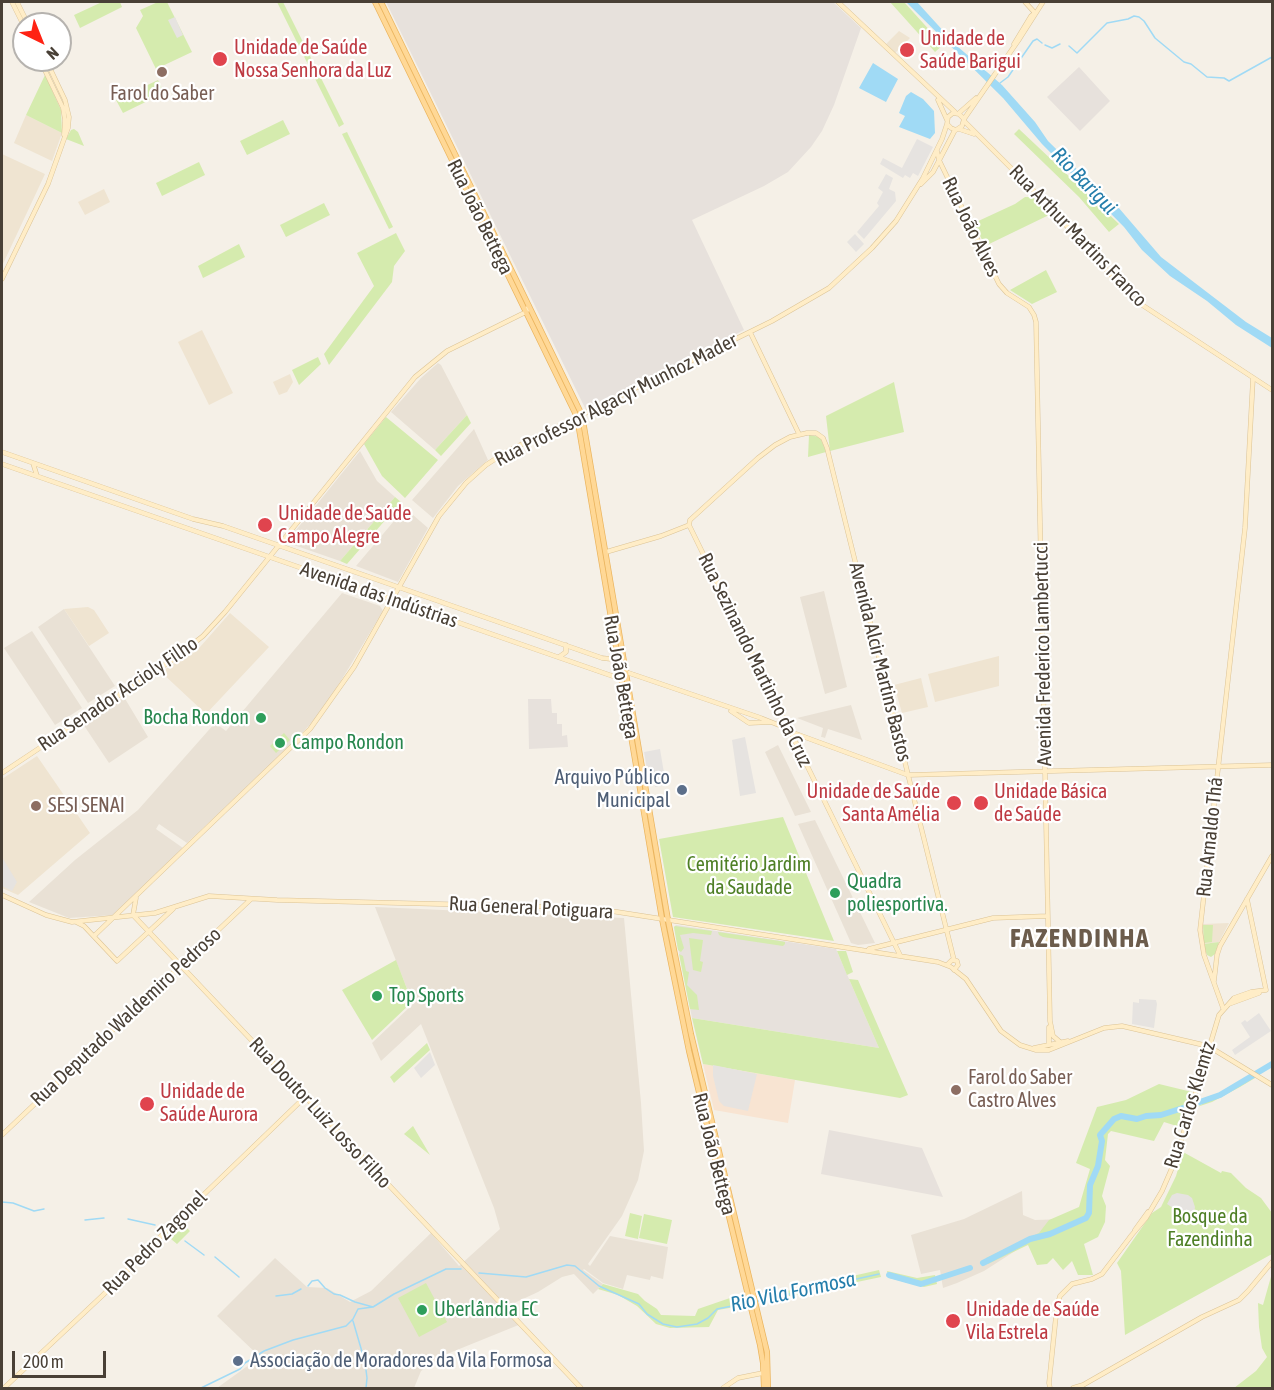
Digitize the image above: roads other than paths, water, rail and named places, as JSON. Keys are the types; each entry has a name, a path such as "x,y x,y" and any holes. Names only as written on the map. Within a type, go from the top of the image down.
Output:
{"main road":[{"name":"Rua João Bettega","path":"378,2 475,202 529,306 579,416 615,623 626,672 626,690 662,919 687,1028"},
{"name":"Rua João Bettega","path":"478,208 526,312 579,416"},
{"name":"Rua João Bettega","path":"601,539 606,552 604,560"},
{"name":"Rua João Bettega","path":"615,623 617,655 621,679 626,690"},
{"name":"Rua João Bettega","path":"645,802 688,1035 752,1302 767,1352 767,1387"},
{"name":"Rua João Bettega","path":"752,1302 767,1387"}],"street":[{"path":"838,2 964,120"},
{"path":"1024,2 1035,13"},
{"path":"934,94 951,128 957,129 963,126 964,120 1026,23 1043,2"},
{"path":"46,72 63,108 65,120 63,139"},
{"path":"2,279 45,191 69,124 65,100 51,72"},
{"path":"947,122 949,115 957,113 981,93"},
{"name":"Rua Arthur Martins Franco","path":"964,120 1044,201 1133,298 1272,390"},
{"name":"Rua Professor Algacyr Munhoz Mader","path":"94,936 307,733 351,673 439,516 466,483 502,454 750,332 800,306 836,282 885,235 918,186 937,150 947,122"},
{"name":"Rua Arthur Martins Franco","path":"957,129 978,135"},
{"name":"Rua Professor Algacyr Munhoz Mader","path":"918,186 931,175 957,129"},
{"name":"Rua João Alves","path":"937,150 939,160 997,281 1003,291 1014,298"},
{"name":"Avenida Frederico Lambertucci","path":"1014,298 1027,305 1032,311 1036,326 1049,1046"},
{"path":"526,312 529,306"},
{"name":"Rua Senador Accioly Filho","path":"2,774 189,648 213,626 422,371 453,348 526,312"},
{"path":"606,552 689,525 690,520 758,458 775,445 799,434 750,332"},
{"name":"Rua Arnaldo Thá","path":"1223,1008 1204,955 1200,930 1246,514 1253,378"},
{"name":"Avenida Alcir Martins Bastos","path":"799,434 810,432 821,436 827,448 946,930 954,960 958,965 954,970"},
{"name":"Avenida das Indústrias","path":"2,452 193,519 220,525 279,545 605,659 612,659 617,655"},
{"path":"25,472 33,463"},
{"path":"33,463 37,476"},
{"name":"Avenida das Indústrias","path":"2,464 621,679"},
{"name":"Rua Sezinando Martinho da Cruz","path":"689,525 901,956"},
{"path":"559,657 566,652 566,645"},
{"path":"626,672 771,722 791,732 908,775 1272,765"},
{"path":"727,708 749,723 771,722"},
{"path":"1214,984 1216,955 1220,944 1272,856"},
{"name":"Rua General Potiguara","path":"2,895 53,918 75,922 155,913 209,896 611,910 934,961 947,965 972,986 1004,1035 1027,1047"},
{"path":"133,915 138,895"},
{"path":"1247,898 1249,918 1266,990"},
{"name":"Rua Deputado Waldemiro Pedroso","path":"2,1135 251,899"},
{"path":"75,922 84,926 117,961 163,916 178,905"},
{"path":"1239,911 1245,911 1249,918"},
{"path":"155,913 163,916"},
{"name":"Rua Doutor Luiz Losso Filho","path":"133,915 581,1389"},
{"path":"865,950 997,917 1048,916"},
{"path":"84,926 90,920"},
{"path":"1204,955 1210,958 1216,955"},
{"path":"947,965 954,960"},
{"name":"Rua Carlos Klemtz","path":"1048,1389 1060,1296 1072,1284 1102,1274 1152,1207 1175,1161 1215,1022 1223,1008 1228,1004 1272,988"},
{"name":"Rua Arnaldo Thá","path":"1220,998 1228,1004"},
{"name":"Avenida Frederico Lambertucci","path":"1050,1021 1053,1036 1059,1045"},
{"path":"1027,1047 1045,1051 1104,1028 1119,1026 1209,1046 1272,1085"},
{"path":"1027,1047 1059,1045"},
{"name":"Rua Pedro Zagonel","path":"4,1389 305,1098"},
{"path":"1073,1389 1202,1317 1239,1300 1272,1262"},
{"path":"723,1389 738,1378 764,1373"}],"water":[{"name":"Rio Barigui","path":"906,2 917,2 957,46 1002,85 1035,122 1048,141 1118,207 1161,257 1246,322 1272,338 1272,348 1236,325 1207,301 1170,276 1142,250 1124,227 1042,144 1003,98"},
{"path":"873,63 898,79 886,102 859,88"},
{"path":"911,92 923,99 934,111 935,133 930,139 899,127 905,116 899,113 906,96"}],"waterway":[{"path":"1069,46 1077,53 1107,23 1134,16 1144,21 1155,38 1184,62 1191,64 1207,77 1224,78 1229,81 1272,57"},
{"path":"1000,83 1008,77 1033,41 1037,39 1042,43"},
{"path":"1045,45 1052,48 1060,44"},
{"name":"Rio Vila Formosa","path":"1197,1103 1220,1095 1272,1064"},
{"name":"Rio Vila Formosa","path":"983,1263 1030,1239 1050,1234 1086,1218 1089,1213 1090,1185 1098,1166 1102,1141 1100,1135 1114,1119 1121,1116 1137,1119 1161,1115 1186,1107"},
{"path":"2,1202 13,1203 34,1211 44,1209"},
{"path":"85,1220 104,1218"},
{"path":"128,1219 155,1225"},
{"path":"185,1241 204,1255"},
{"path":"215,1257 239,1277"},
{"name":"Rio Vila Formosa","path":"479,1273 526,1277 567,1265 575,1266 599,1286 639,1304 647,1314 663,1324 677,1327 697,1324 717,1309 747,1303"},
{"name":"Rio Vila Formosa","path":"889,1275 921,1284 970,1268"},
{"name":"Rio Vila Formosa","path":"201,1388 240,1369 264,1351 293,1340 346,1326 358,1309 373,1307 394,1294 446,1269 461,1269"},
{"name":"Rio Vila Formosa","path":"758,1301 879,1274"},
{"path":"308,1286 312,1281 318,1280 334,1294 373,1307"},
{"path":"276,1296 292,1294 301,1289"},
{"path":"353,1321 365,1362 366,1388"}],"place":[{"name":"Unidade de Saúde Barigui","path":"907,50"},
{"name":"Unidade de Saúde Nossa Senhora da Luz","path":"220,59"},
{"name":"Farol do Saber","path":"162,72"},
{"name":"Unidade de Saúde Campo Alegre","path":"265,525"},
{"name":"Bocha Rondon","path":"261,718"},
{"name":"Campo Rondon","path":"280,743"},
{"name":"Arquivo Público Municipal","path":"682,790"},
{"name":"Unidade de Saúde Santa Amélia","path":"954,803"},
{"name":"Unidade Básica de Saúde","path":"981,803"},
{"name":"SESI SENAI","path":"36,806"},
{"name":"Quadra poliesportiva.","path":"835,893"},
{"name":"Top Sports","path":"377,996"},
{"name":"Farol do Saber Castro Alves","path":"956,1090"},
{"name":"Unidade de Saúde Aurora","path":"147,1104"},
{"name":"Uberlândia EC","path":"422,1310"},
{"name":"Unidade de Saúde Vila Estrela","path":"953,1321"},
{"name":"Associação de Moradores da Vila Formosa","path":"238,1361"}],"district":[{"name":"FAZENDINHA","path":"1080,939"}],"park label":[{"name":"Cemitério Jardim da Saudade","path":"749,876"},
{"name":"Bosque da Fazendinha","path":"1210,1228"}]}
